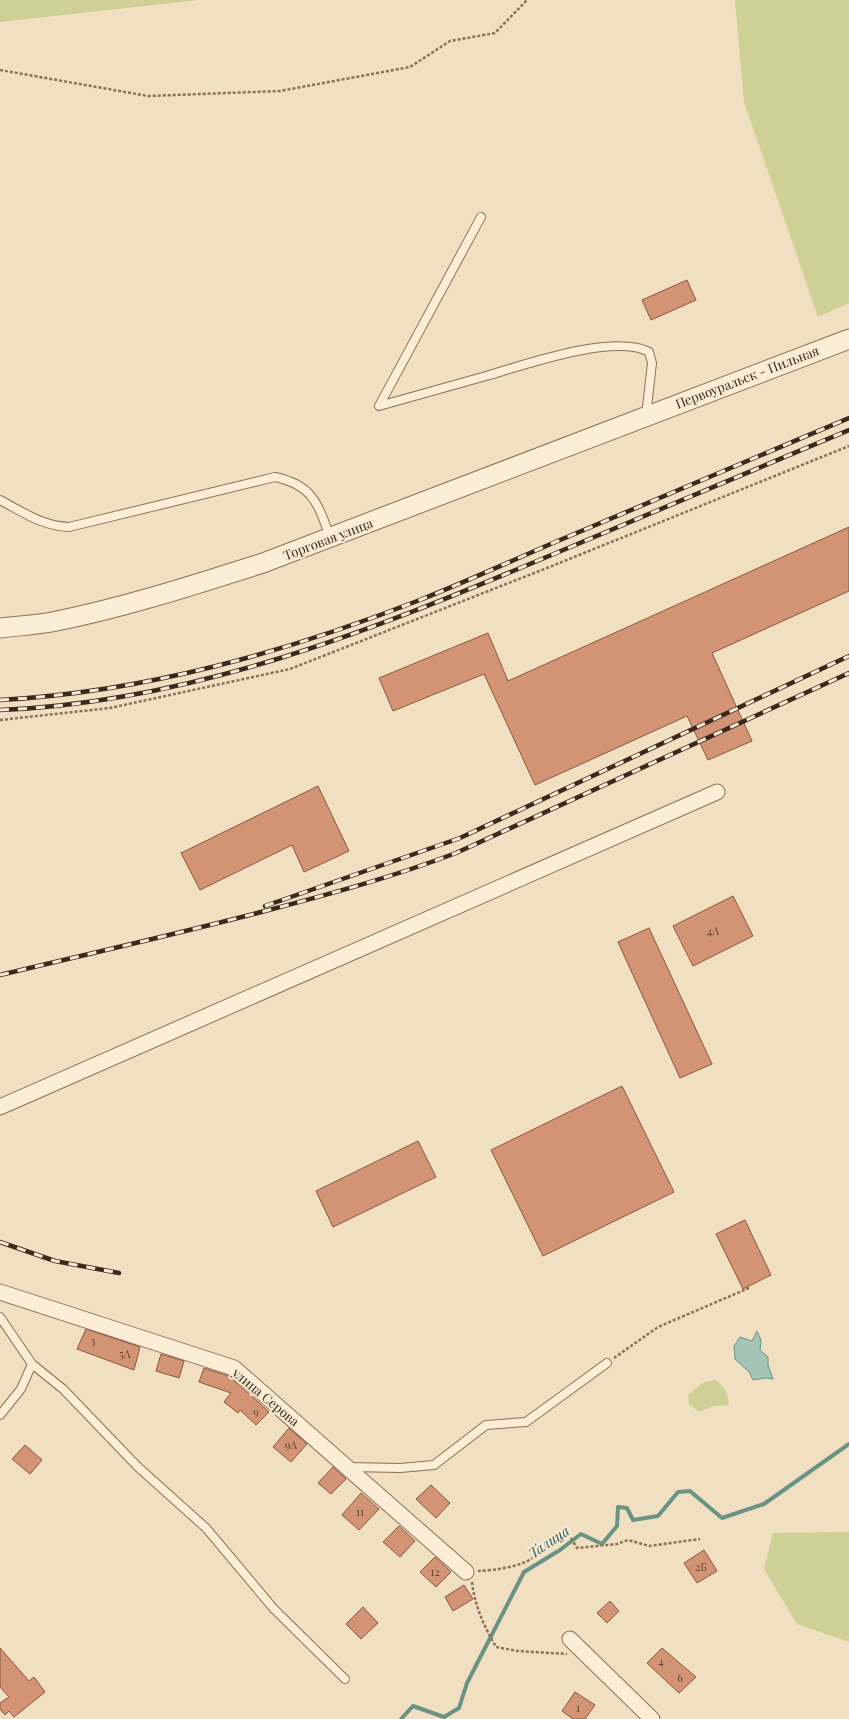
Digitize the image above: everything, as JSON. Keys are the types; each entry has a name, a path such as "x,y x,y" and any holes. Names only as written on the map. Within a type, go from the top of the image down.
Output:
{"street":[{"name":"Первоуральск - Пильная","path":"646,416 849,339"},
{"name":"Торговая улица","path":"0,628 50,622 116,606 218,577 331,538 646,416"},
{"path":"0,1107 717,792"},
{"name":"улица Серова","path":"0,1292 234,1368 466,1572"},
{"path":"570,1639 652,1719"}],"lane":[{"path":"481,217 379,406 568,353 622,346 640,347 649,352 652,363 646,416"},
{"path":"0,500 41,522 55,526 69,526 275,477 289,480 300,485 310,493 318,504 331,538"},
{"path":"0,1317 32,1364 63,1389 138,1467 206,1528 274,1609 345,1679"},
{"path":"347,1467 400,1468 434,1465 486,1425 526,1422 607,1363"},
{"path":"0,1415 21,1389 32,1364"}],"path":[{"path":"0,70 148,96 280,91 410,67 450,41 495,33 527,0"},
{"path":"0,720 110,708 290,669 552,566 849,446"},
{"path":"607,1363 658,1327 750,1288"},
{"path":"584,1653 548,1654 496,1647 482,1624 472,1582 466,1572 486,1571 519,1564 537,1555 554,1536 566,1530 577,1548 617,1544 628,1540 649,1546 700,1539"}],"green space":[{"path":"0,0 199,0 0,22"},
{"path":"735,0 849,0 849,303 818,317 744,102"},
{"path":"715,1380 725,1390 729,1405 714,1406 699,1412 689,1404 688,1395 702,1383"},
{"path":"849,1532 849,1642 797,1624 764,1569 773,1533"}],"shaded area":[{"path":"757,1331 761,1340 760,1350 768,1357 768,1365 773,1379 766,1378 753,1380 749,1372 735,1359 734,1346 740,1337 752,1341"}],"building":[{"path":"687,280 696,300 651,320 642,300"},
{"path":"849,527 849,591 712,653 752,741 708,760 687,716 535,785 484,674 393,711 379,678 488,633 508,681"},
{"path":"318,786 349,851 304,872 292,845 200,890 181,853"},
{"path":"733,896 753,936 693,966 673,926"},
{"path":"649,928 712,1064 680,1078 618,942"},
{"path":"622,1086 674,1192 543,1256 491,1150"},
{"path":"418,1141 436,1177 333,1227 316,1191"},
{"path":"745,1220 771,1275 743,1289 716,1234"},
{"path":"86,1329 140,1347 134,1370 77,1349"},
{"path":"161,1354 184,1361 179,1378 156,1371"},
{"path":"204,1368 229,1376 269,1412 256,1425 240,1410 238,1413 224,1402 231,1393 199,1382"},
{"path":"289,1428 307,1444 291,1462 273,1447"},
{"path":"25,1445 42,1460 30,1474 12,1459"},
{"path":"333,1467 346,1479 331,1494 318,1483"},
{"path":"431,1485 450,1503 436,1518 416,1499"},
{"path":"361,1493 379,1509 359,1530 342,1515"},
{"path":"399,1526 415,1541 400,1557 383,1542"},
{"path":"704,1550 717,1571 697,1583 684,1563"},
{"path":"435,1557 451,1572 436,1587 420,1572"},
{"path":"464,1585 473,1599 453,1611 445,1597"},
{"path":"610,1601 619,1611 607,1623 597,1613"},
{"path":"363,1607 378,1623 361,1639 346,1624"},
{"path":"0,1648 29,1681 34,1677 45,1692 14,1717 9,1711 5,1715 0,1709 0,1703 9,1697 0,1687"},
{"path":"662,1648 696,1677 679,1693 647,1663"},
{"path":"575,1692 595,1705 585,1719 573,1719 562,1711"}],"waterway":[{"name":"Талица","path":"401,1719 413,1706 444,1717 459,1708 467,1683 524,1572 560,1550 581,1534 602,1544 617,1526 618,1507 627,1508 633,1520 658,1516 678,1492 690,1491 722,1518 764,1504 849,1444"}],"railway":[{"path":"0,700 54,696 161,679 266,652 318,636 420,600 849,418"},
{"path":"0,710 72,704 143,693 213,677 281,658 349,635 483,584 849,430"},
{"path":"265,906 460,838 849,656"},
{"path":"0,975 265,911 361,885 432,862 456,853 849,673"},
{"path":"0,1242 55,1261 119,1273"}]}
